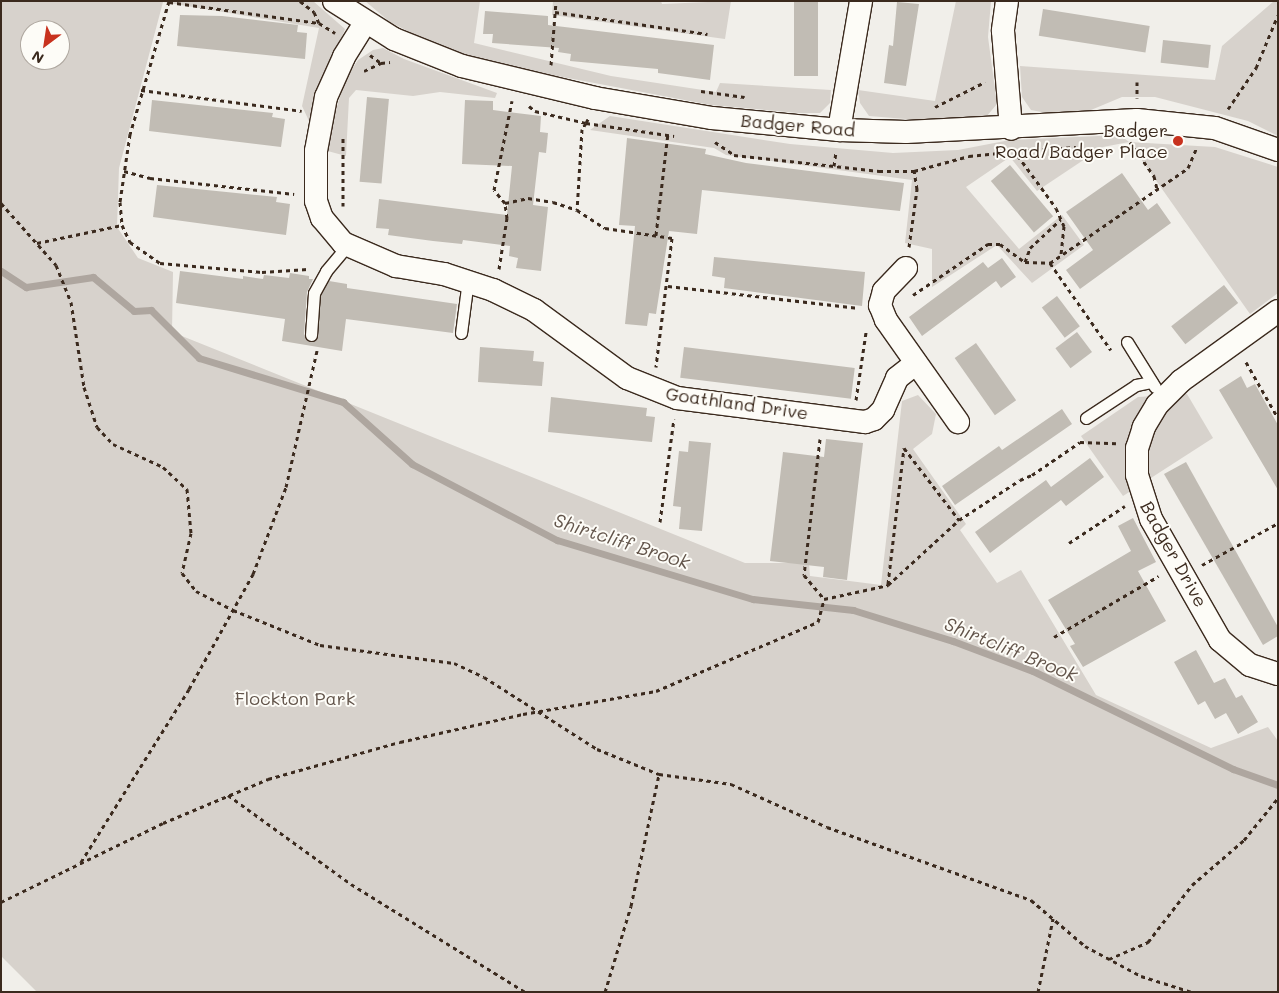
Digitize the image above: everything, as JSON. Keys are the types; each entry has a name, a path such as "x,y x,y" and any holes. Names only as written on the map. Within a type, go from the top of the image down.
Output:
{"street":[{"name":"Badger Road","path":"334,1 364,23 431,56 548,88 671,110 839,130 906,132 1011,129 1112,121 1209,127 1278,150"},
{"path":"839,130 861,1"},
{"path":"1007,1 1003,31 1011,129"},
{"name":"Goathland Drive","path":"364,23 335,75 323,113 316,152 316,197 326,225 348,246 396,266 468,280 493,290 534,310 604,364 653,390 707,403 865,422 874,419 883,410 897,378 916,364"},
{"path":"906,268 884,291 879,312 958,422"},
{"name":"Badger Drive","path":"1278,311 1158,391 1139,443 1137,475 1141,496 1151,519 1220,640 1233,653 1250,665 1278,674"}],"lane":[{"path":"311,335 314,293 326,271 348,246"},
{"path":"461,333 468,280"},
{"path":"1127,342 1158,391"},
{"path":"1086,418 1136,385 1158,391"}],"path":[{"path":"312,262 308,268 296,271 262,272 160,263 130,242 122,225 120,202 124,171 141,90 169,1 319,23 338,35"},
{"path":"300,1 314,12 319,23"},
{"path":"548,88 556,1"},
{"path":"555,12 707,34"},
{"path":"668,286 879,312 988,244 1000,244 1025,262 1050,263 1188,168 1209,127 1256,68 1278,15"},
{"path":"360,76 381,62 398,62"},
{"path":"542,63 560,67"},
{"path":"927,110 990,80"},
{"path":"141,90 323,113"},
{"path":"694,91 750,97"},
{"path":"504,96 518,100"},
{"path":"493,290 504,249 504,204 494,190 513,98"},
{"path":"523,102 535,112 586,123 582,129 577,210"},
{"path":"656,235 671,110"},
{"path":"1112,121 1154,176 1157,189"},
{"path":"1011,129 1013,152 1061,219 1065,238 1061,255"},
{"path":"343,131 342,197 348,246"},
{"path":"124,171 150,178 316,197"},
{"path":"906,268 917,188 914,171"},
{"path":"504,204 528,198 577,210 605,228 672,238 668,286 655,375"},
{"path":"1,203 56,265 71,302 84,387 97,427 113,444 163,467 187,489 191,533 182,573 196,591 233,610 320,645 454,663 484,677 596,749 659,774 732,784 827,827 1031,900 1085,946 1140,976 1192,992"},
{"path":"1025,262 1030,248 1061,219"},
{"path":"36,243 122,225"},
{"path":"1050,263 1113,352"},
{"path":"855,407 879,312"},
{"path":"1235,341 1278,418"},
{"path":"80,862 189,689 254,574 286,487 314,368"},
{"path":"821,416 804,576 824,599"},
{"path":"660,522 675,417"},
{"path":"824,599 888,585 959,520 1080,442 1139,443"},
{"path":"888,585 904,448 959,520"},
{"path":"1069,543 1141,496"},
{"path":"1054,637 1181,570 1278,523"},
{"path":"1,902 80,862 227,795 400,742 536,712 656,691 818,622 824,599"},
{"path":"605,992 629,914 659,774"},
{"path":"227,795 352,884 525,992"},
{"path":"1109,959 1148,942 1192,885 1244,840 1278,798"},
{"path":"1038,992 1053,919"}],"green space":[{"name":"Flockton Park","path":"1,1 313,1 345,29 309,121 302,106 319,28 163,2 119,168 117,227 138,258 173,272 172,332 745,563 809,563 810,576 881,585 902,401 918,395 936,414 932,434 913,449 966,524 960,530 997,583 1021,570 1096,695 1211,748 1268,727 1278,741 1278,992 37,992 1,956"},
{"path":"365,1 480,1 474,43 611,76 716,92 720,83 831,90 830,103 820,113 799,113 711,105 476,59 433,44 390,22"},
{"path":"553,1 661,1 662,4 731,1 725,39 552,15"},
{"path":"956,1 991,1 988,37 997,104 986,117 931,121 869,116 860,103 858,90 935,101"},
{"path":"1274,1 1278,1 1278,136 1248,121 1155,97 1122,97 1091,110 1052,114 1031,110 1022,97 1020,66 1215,80 1222,46"},
{"path":"383,48 404,59 497,93 495,98 440,92 413,96 356,90 349,98 346,156 324,150 345,80 358,60 373,50"},
{"path":"610,116 790,144 893,153 958,150 1010,140 1120,135 1129,142 1103,147 1037,191 1010,157 966,187 1019,249 1062,215 1084,245 1032,283 997,245 932,287 932,249 905,243 912,180 726,155 714,148 590,130"},
{"path":"1129,142 1215,147 1278,167 1278,293 1250,314"},
{"path":"1187,394 1213,438 1123,496 1081,436 1138,397"}],"building":[{"path":"794,1 818,1 818,76 794,76"},
{"path":"897,2 919,4 906,86 884,83 889,45 893,46"},
{"path":"1043,9 1150,26 1145,53 1039,36"},
{"path":"485,11 548,16 548,25 714,45 710,80 658,73 658,69 570,61 571,54 558,52 559,48 492,43 493,34 483,34"},
{"path":"180,15 222,16 298,25 297,32 307,33 305,59 177,46"},
{"path":"1163,40 1211,45 1208,68 1161,63"},
{"path":"367,97 389,99 382,184 360,182"},
{"path":"152,100 273,113 272,117 285,119 281,147 149,131"},
{"path":"465,100 493,101 493,110 541,116 540,132 548,133 546,153 539,152 533,205 548,207 541,271 516,268 518,258 509,256 510,246 463,240 462,244 388,235 389,229 376,228 379,199 507,215 512,166 462,164"},
{"path":"627,138 706,149 705,154 746,163 904,183 900,211 702,190 697,234 669,231 656,314 649,313 647,326 625,324 635,226 619,225"},
{"path":"1010,165 1053,216 1034,232 991,181"},
{"path":"1122,173 1148,210 1157,203 1171,223 1080,289 1066,270 1093,250 1066,212"},
{"path":"157,185 277,197 276,202 290,204 286,235 153,217"},
{"path":"714,257 865,272 862,306 724,288 725,278 712,276"},
{"path":"1002,258 1016,277 1001,288 996,281 922,336 909,317 983,262 988,268"},
{"path":"180,271 243,279 243,276 263,279 264,275 289,278 290,273 309,276 309,279 313,279 307,292 304,334 310,342 318,336 321,295 329,281 347,284 347,288 457,304 453,333 346,319 342,351 282,341 285,319 176,303"},
{"path":"1224,285 1238,303 1185,344 1171,326"},
{"path":"1057,296 1080,326 1065,338 1042,307"},
{"path":"1077,332 1092,352 1070,368 1055,348"},
{"path":"976,343 1016,400 995,415 955,358"},
{"path":"480,347 534,351 533,361 544,362 542,386 478,382"},
{"path":"684,347 855,368 851,399 680,378"},
{"path":"1241,376 1247,388 1255,384 1278,425 1278,490 1219,390"},
{"path":"551,397 647,408 646,416 655,417 652,442 548,432"},
{"path":"1062,409 1072,424 955,505 942,486 999,446 1002,450"},
{"path":"826,439 863,443 847,580 823,577 824,567 770,561 783,452 824,457"},
{"path":"689,441 711,443 702,531 679,529 681,507 673,506 679,451 688,452"},
{"path":"1090,458 1104,477 1066,506 1061,500 990,553 975,532 1046,480 1051,487"},
{"path":"1186,462 1278,627 1278,636 1263,645 1164,474"},
{"path":"1133,518 1156,562 1138,571 1166,621 1083,667 1070,646 1075,644 1048,600 1131,551 1118,526"},
{"path":"1196,650 1214,683 1225,678 1236,698 1242,695 1258,722 1238,734 1226,713 1215,719 1205,701 1198,705 1174,662"}],"waterway":[{"name":"Shirtcliff Brook","path":"1,271 26,287 93,277 134,311 151,310 199,358 343,402 412,464 557,540 753,599 853,610 953,641 1033,671 1233,769 1278,785"}],"place":[{"name":"Badger Road/Badger Place","path":"1178,141"}]}
